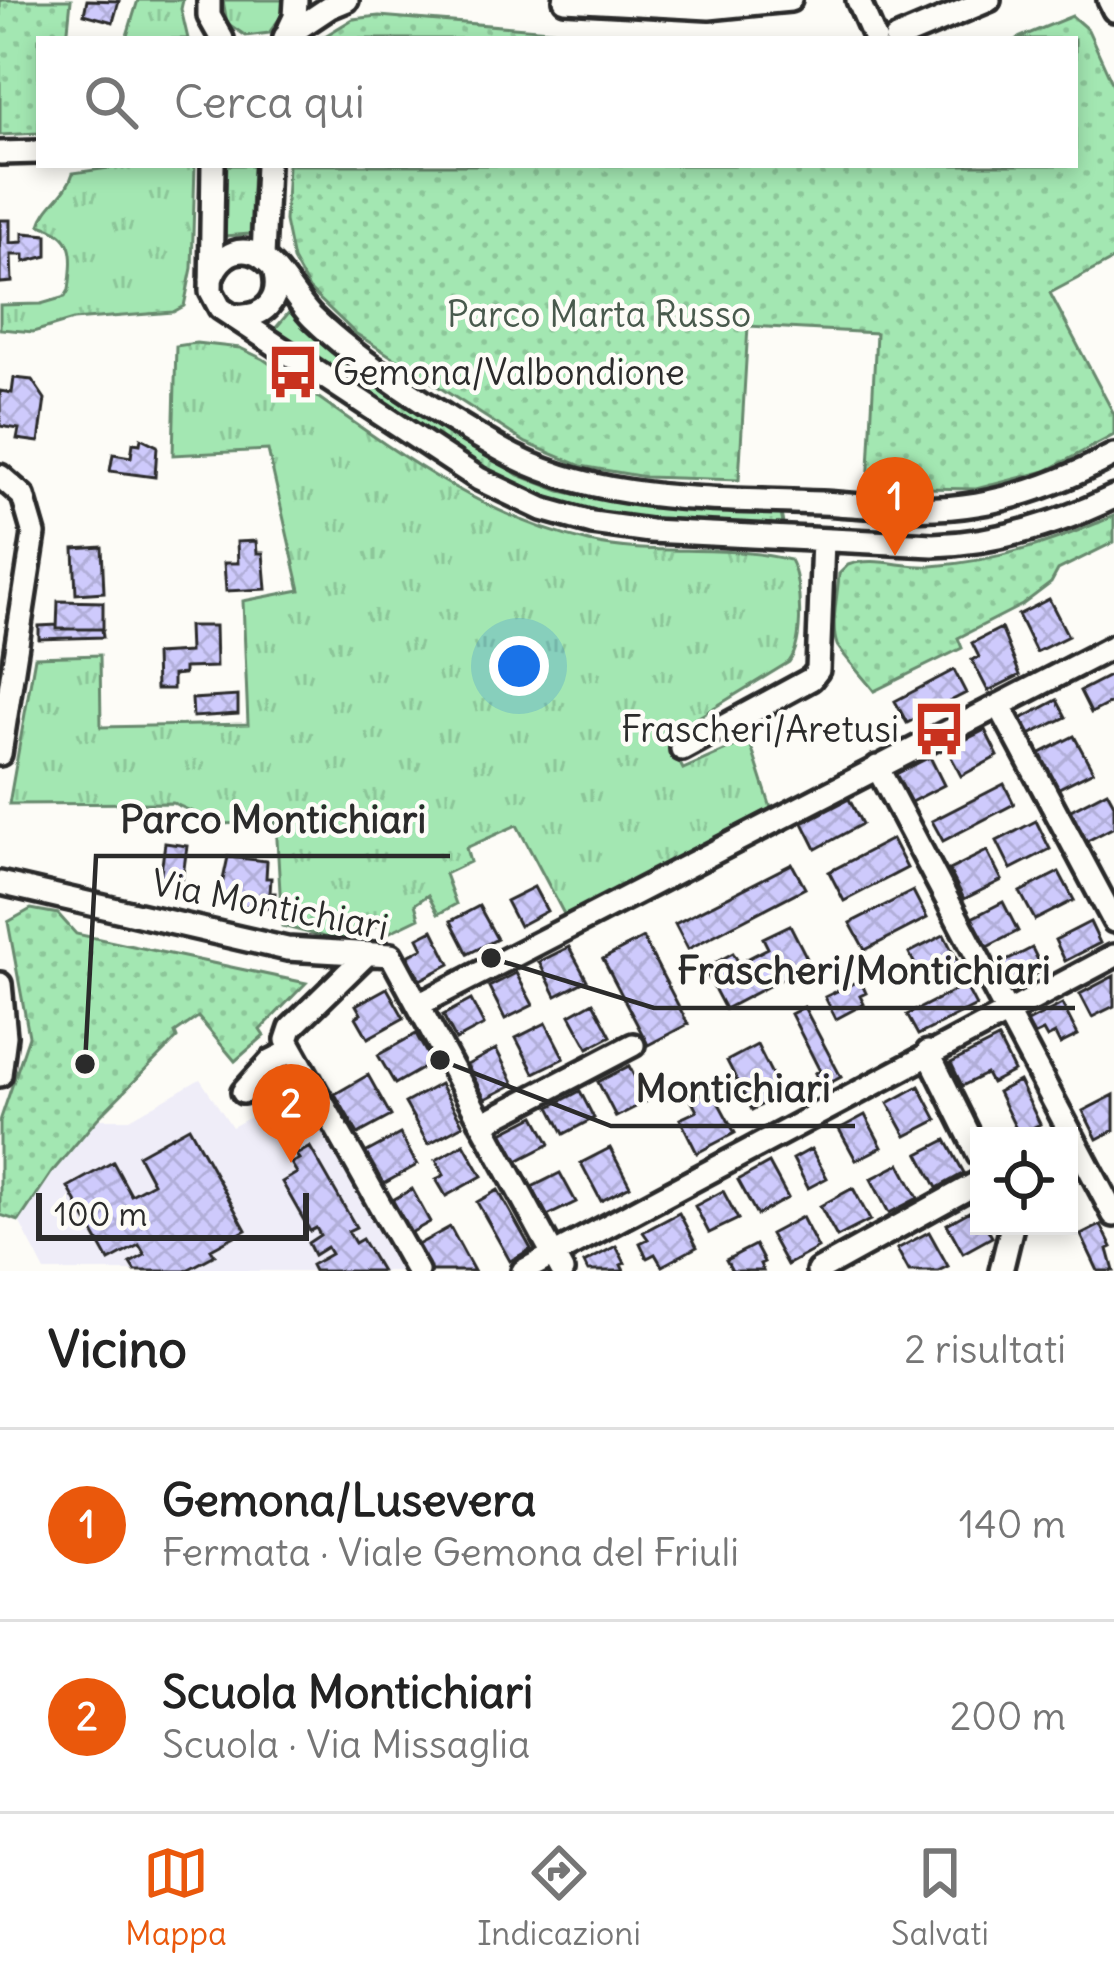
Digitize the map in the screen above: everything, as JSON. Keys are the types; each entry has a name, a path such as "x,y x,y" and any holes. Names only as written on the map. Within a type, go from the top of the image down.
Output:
{"street":[{"path":"208,0 217,36"},
{"path":"285,36 295,17 296,0"},
{"path":"287,36 347,0"},
{"path":"566,0 709,8 790,0"},
{"path":"858,0 873,36"},
{"path":"903,36 989,0"},
{"path":"1109,0 1114,10"},
{"path":"0,153 36,152"},
{"path":"213,168 211,282 215,300 479,479 542,509 620,528 933,545 996,539 1056,522 1114,497"},
{"path":"237,316 249,317 269,305 278,286 269,265 267,168"},
{"path":"211,282 214,271 241,251 269,265 335,338 479,436 525,462 578,482 631,492 929,508 974,505 1054,484 1114,455"},
{"path":"0,476 23,496 34,538 0,754"},
{"path":"794,538 795,502"},
{"path":"851,542 853,505"},
{"path":"682,749 811,679 818,670 823,540"},
{"path":"420,1004 1114,646"},
{"path":"999,705 1114,920"},
{"path":"878,766 1114,1216"},
{"name":"Via Montichiari","path":"0,883 287,949 392,955 557,1263"},
{"path":"367,954 286,1038 417,1271"},
{"path":"523,1271 557,1263 928,1052 1114,956"},
{"path":"0,983 4,1047 0,1075"},
{"path":"482,1124 633,1045"},
{"path":"243,1092 271,1061 291,1051"},
{"path":"928,1052 970,1137"},
{"path":"818,1271 970,1187"},
{"path":"1001,1271 1010,1235"}],"shaded area":[{"path":"200,1079 232,1127 303,1089 400,1271 45,1271 19,1221 52,1172 97,1119 130,1119"}],"green space":[{"path":"0,0 71,0 67,36 36,36 36,133 0,135"},
{"path":"138,0 183,0 187,36 127,36"},
{"path":"223,0 283,0 283,14 269,33 246,36 227,23"},
{"path":"379,16 622,36 325,36 353,19"},
{"name":"Parco Marta Russo","path":"1072,16 1088,30 1114,87 1114,259 1050,293 1114,414 1114,435 1046,471 976,489 868,487 876,333 748,326 739,480 645,477 581,466 526,443 355,333 309,289 293,260 285,221 288,168 1078,168 1078,36 1023,36"},
{"path":"195,168 192,268 184,306 173,312 73,320 33,332 0,329 0,305 41,304 65,297 69,290 70,249 61,235 40,225 73,173"},
{"path":"227,168 253,168 250,234 224,236"},
{"path":"291,310 319,341 518,475 560,491 614,502 781,513 783,524 772,529 618,517 531,494 455,451 274,330"},
{"path":"196,343 240,348 263,359 418,466 544,529 614,546 740,552 790,560 800,611 789,662 666,737 683,769 749,740 771,808 565,916 517,825 466,848 470,862 445,874 456,904 438,914 428,895 415,904 419,918 390,932 385,922 340,941 282,926 276,822 219,824 173,803 9,804 35,657 100,655 101,727 248,724 243,601 300,590 268,450 173,455 176,346"},
{"path":"1114,516 1114,542 1058,570 1051,583 1022,605 958,638 962,648 874,691 837,645 834,619 839,574 848,565 932,566 980,560 1047,542"},
{"path":"31,909 58,914 76,934 306,983 260,1030 264,1036 235,1061 198,1017 175,1033 177,1038 52,1172 19,1221 0,1215 0,1121 29,1036 8,922"}],"building":[{"path":"87,0 119,1 113,22 84,14"},
{"path":"0,220 10,220 10,243 23,242 23,233 47,235 47,256 24,262 24,255 11,255 12,282 0,283"},
{"path":"14,378 32,380 45,399 39,442 17,439 19,429 0,426 0,391 12,393"},
{"path":"141,438 157,446 155,477 110,471 113,454 131,457 133,443 140,444"},
{"path":"256,541 257,553 263,553 266,589 226,591 224,563 238,563 237,542"},
{"path":"102,547 104,592 76,594 74,549"},
{"path":"1049,599 1068,636 1036,652 1018,615"},
{"path":"58,601 103,602 103,629 57,629"},
{"path":"57,625 57,629 102,629 103,637 39,639 39,626"},
{"path":"188,626 215,626 216,667 184,668 184,674 173,675 173,689 156,689 155,654 189,652"},
{"path":"1001,628 1020,675 988,691 972,660 979,657 972,643"},
{"path":"954,670 966,693 907,723 895,701"},
{"path":"1113,674 1114,701 1091,713 1080,691"},
{"path":"238,696 238,714 193,717 192,699"},
{"path":"1057,700 1066,717 1029,735 1021,719"},
{"path":"985,730 998,756 961,776 947,749"},
{"path":"1074,736 1093,771 1055,790 1037,755"},
{"path":"930,757 944,785 909,803 894,775"},
{"path":"1004,784 1014,804 943,841 932,821"},
{"path":"1107,791 1114,804 1114,827 1085,842 1069,811"},
{"path":"849,799 862,824 816,849 803,823"},
{"path":"1036,821 1050,849 1011,869 997,841"},
{"path":"892,839 907,868 844,901 829,872"},
{"path":"165,843 187,846 182,883 160,879"},
{"path":"987,851 1002,880 964,899 949,870"},
{"path":"228,857 267,861 266,878 271,878 270,893 275,893 273,909 230,905 231,895 220,894"},
{"path":"792,864 805,888 688,949 675,924"},
{"path":"1059,872 1074,900 1035,920 1020,892"},
{"path":"534,887 547,911 519,926 506,901"},
{"path":"913,891 927,918 865,950 850,923"},
{"path":"1003,902 1018,931 987,947 972,918"},
{"path":"479,906 497,939 468,954 451,921"},
{"path":"1090,922 1100,943 1065,961 1055,940"},
{"path":"790,925 810,964 725,1009 704,969 733,953 739,963 768,948 763,938"},
{"path":"433,930 450,964 420,980 408,956 423,948 418,938"},
{"path":"944,935 958,962 923,980 909,953"},
{"path":"643,938 688,1024 648,1045 603,959"},
{"path":"569,947 587,980 556,996 539,962"},
{"path":"1032,948 1043,970 1009,988 997,966"},
{"path":"516,973 533,1005 505,1019 489,987"},
{"path":"1114,976 1114,1006 1092,1017 1080,994"},
{"path":"860,980 866,993 860,996 864,1004 836,1019 825,997"},
{"path":"965,985 976,1006 918,1035 907,1015"},
{"path":"387,988 404,1018 368,1038 356,1017 361,1014 356,1005"},
{"path":"471,1000 484,1025 456,1040 443,1015"},
{"path":"593,1002 611,1036 588,1048 570,1015"},
{"path":"1062,1004 1078,1035 1060,1044 1055,1034 1047,1038 1043,1031 1032,1036 1026,1023"},
{"path":"804,1007 841,1077 822,1087 815,1073 820,1071 791,1014"},
{"path":"546,1023 564,1058 534,1073 516,1038"},
{"path":"416,1034 432,1063 395,1084 378,1055"},
{"path":"998,1039 1014,1071 991,1083 986,1074 962,1086 951,1063"},
{"path":"757,1045 782,1094 752,1110 727,1061"},
{"path":"496,1049 514,1084 485,1099 467,1065"},
{"path":"629,1066 647,1101 616,1117 598,1082"},
{"path":"368,1075 391,1116 358,1134 335,1094"},
{"path":"1019,1081 1040,1124 1015,1127 998,1092"},
{"path":"440,1084 463,1125 428,1144 405,1103"},
{"path":"919,1086 937,1120 906,1136 888,1103"},
{"path":"711,1089 735,1133 697,1153 680,1119 697,1111 691,1100"},
{"path":"580,1091 594,1118 564,1134 550,1107"},
{"path":"1114,1095 1114,1130 1097,1139 1083,1111"},
{"path":"865,1115 882,1147 856,1160 839,1129"},
{"path":"535,1116 550,1144 517,1161 502,1133"},
{"path":"189,1127 246,1230 211,1249 215,1255 185,1271 135,1271 130,1263 145,1255 139,1245 109,1261 68,1187 113,1162 131,1195 153,1183 138,1155"},
{"path":"400,1134 417,1165 383,1184 365,1153"},
{"path":"946,1140 964,1173 937,1188 919,1154"},
{"path":"464,1144 482,1176 446,1196 436,1179 444,1175 436,1160"},
{"path":"310,1147 356,1227 348,1231 355,1243 362,1239 381,1271 314,1271 311,1265 331,1254 327,1247 314,1255 308,1243 320,1235 316,1228 310,1231 282,1182 297,1173 291,1163"},
{"path":"610,1148 630,1186 601,1201 581,1163"},
{"path":"811,1149 827,1178 808,1188 793,1159"},
{"path":"769,1163 788,1198 757,1215 738,1180"},
{"path":"900,1164 918,1198 889,1213 871,1179"},
{"path":"560,1173 576,1202 547,1216 532,1187"},
{"path":"853,1188 870,1220 837,1237 820,1206"},
{"path":"412,1189 430,1222 407,1235 389,1202"},
{"path":"498,1190 531,1249 510,1261 477,1202"},
{"path":"723,1191 738,1219 709,1233 695,1206"},
{"path":"970,1211 970,1235 992,1237 963,1253 947,1224"},
{"path":"679,1213 697,1247 662,1266 655,1254 647,1258 640,1243 648,1239 643,1232"},
{"path":"802,1217 818,1248 787,1265 770,1234"},
{"path":"1101,1225 1112,1247 1108,1249 1114,1271 1098,1271 1081,1235"},
{"path":"450,1227 474,1271 425,1271 412,1248"},
{"path":"929,1232 948,1266 938,1271 909,1271 897,1249"},
{"path":"755,1245 764,1262 760,1264 763,1271 732,1271 726,1260"},
{"path":"616,1246 624,1271 588,1271 584,1263"}],"place":[{"name":"Gemona/Valbondione","path":"293,372"},
{"name":"Gemona/Lusevera","path":"895,556"},
{"name":"Frascheri/Aretusi","path":"939,729"},
{"name":"Frascheri/Montichiari","path":"491,958"},
{"name":"Montichiari","path":"440,1060"},
{"name":"Parco Montichiari","path":"85,1064"},
{"name":"Scuola Montichiari","path":"291,1163"}]}
